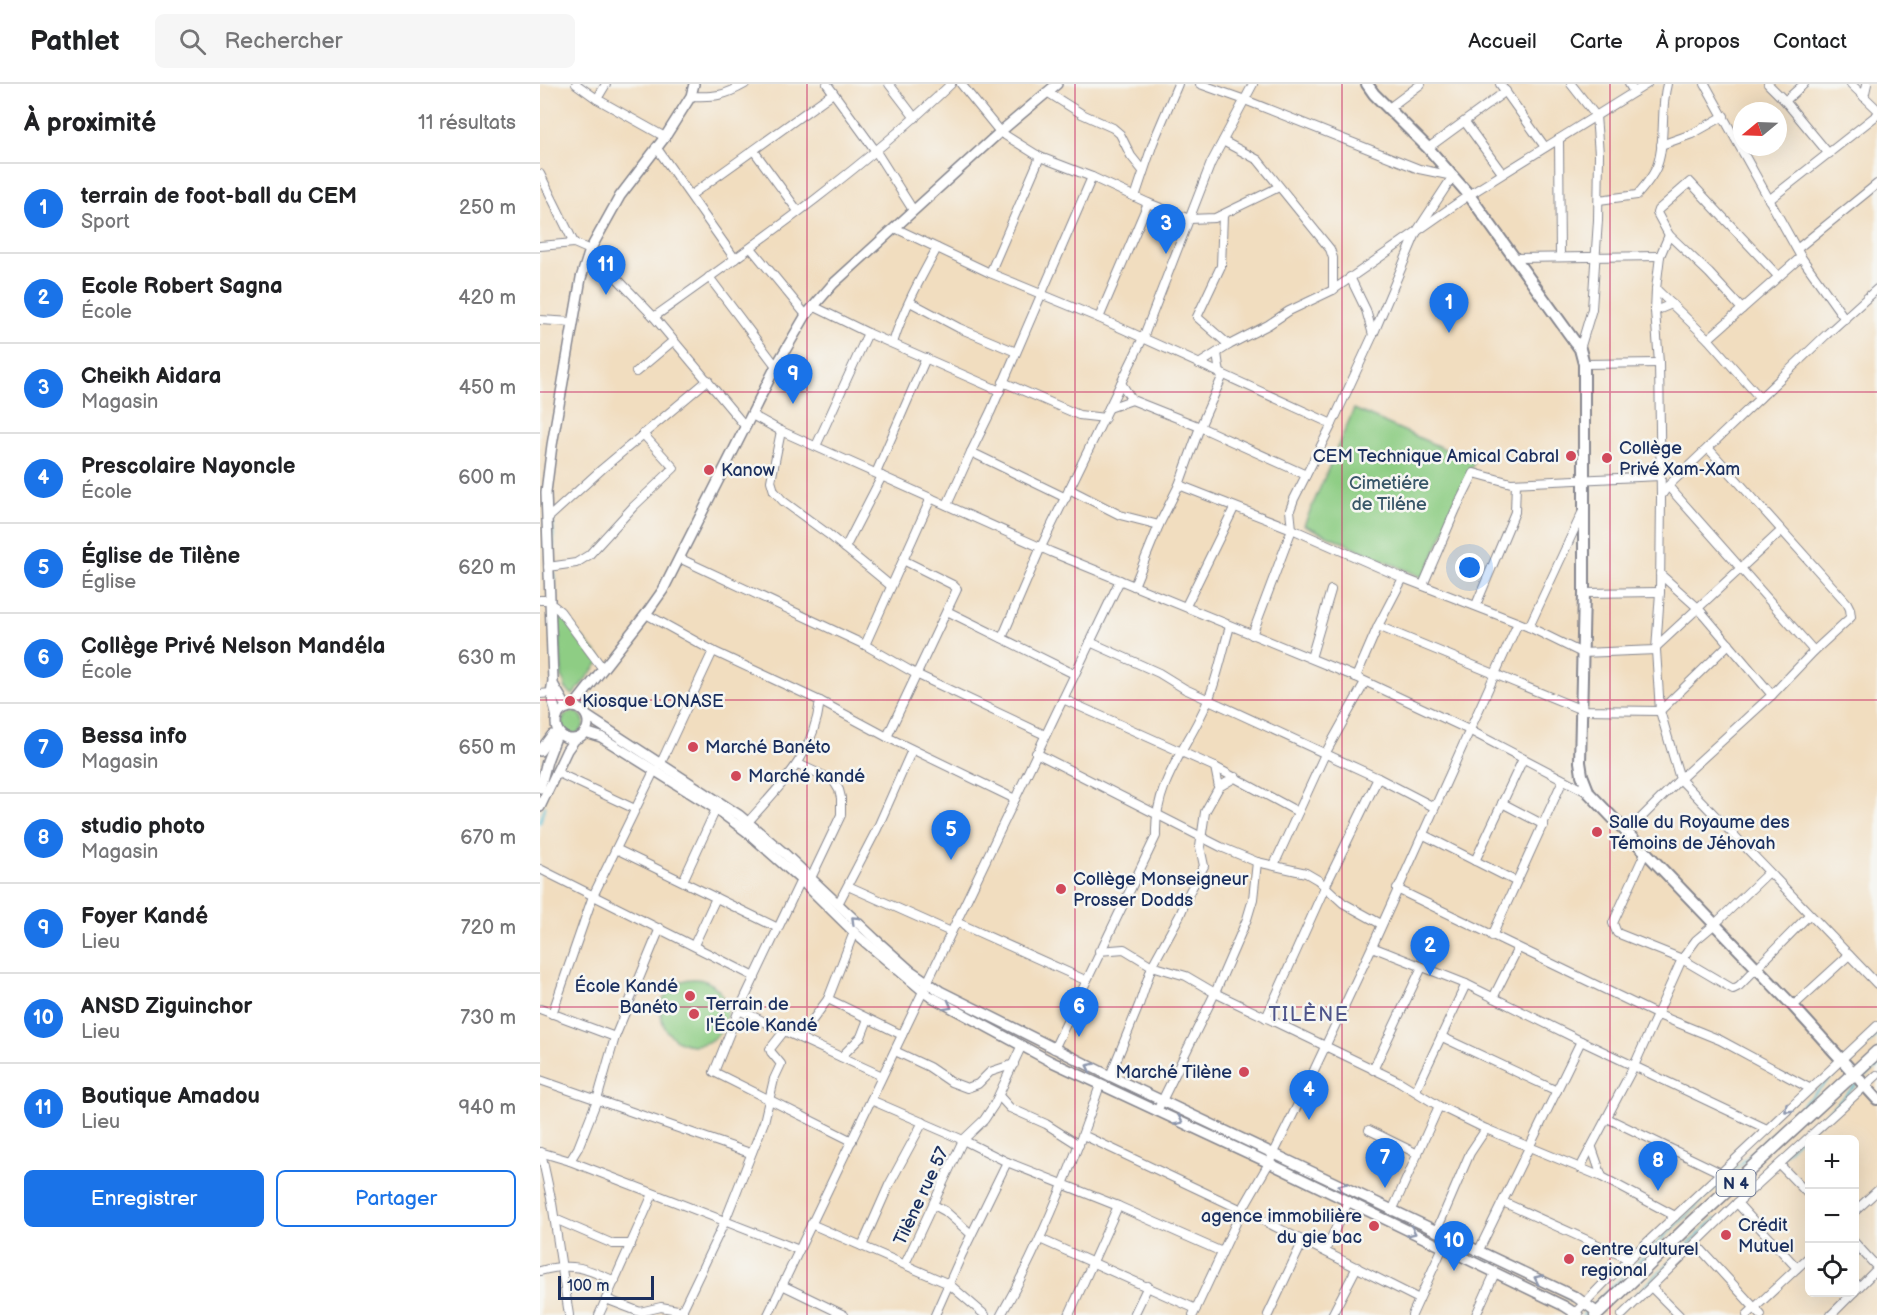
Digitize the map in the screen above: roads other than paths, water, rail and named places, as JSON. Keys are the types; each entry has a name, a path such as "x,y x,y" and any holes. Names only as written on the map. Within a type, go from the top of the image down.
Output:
{"highway":[{"name":"N 4","path":"1592,1309 1877,1052"}],"main road":[{"path":"1367,84 1469,195 1580,349 1584,364 1584,592 1580,762 1589,793 1793,1006 1877,1099"}],"street":[{"path":"576,84 597,99 665,136"},
{"path":"597,99 606,84"},
{"path":"575,739 567,739 557,725 552,688 547,602 548,567 543,531 547,519 546,492 552,445 572,322 581,278 590,250 620,196 665,136 691,96 694,84"},
{"path":"691,96 723,95 745,84"},
{"path":"826,84 875,150 914,210"},
{"path":"889,84 915,118"},
{"path":"654,317 751,248 915,118 951,84"},
{"path":"961,84 1000,132 1040,157 1189,219 1205,220 1223,215 1279,188"},
{"path":"577,711 586,692 663,590 776,366 806,315 833,284 1000,132 1057,84"},
{"path":"1135,197 1178,84"},
{"path":"1200,84 1419,169 1453,176 1417,231 1373,335 1290,510 1292,529 1252,635"},
{"path":"1002,639 1041,547 1143,338 1200,188 1253,84"},
{"path":"1389,108 1421,84"},
{"path":"1500,84 1545,147"},
{"path":"1571,84 1596,116 1599,154 1599,200 1592,309 1580,349"},
{"path":"1629,84 1634,92"},
{"path":"1199,364 1300,305 1333,290 1469,195 1647,84"},
{"path":"1599,200 1637,195 1654,171 1661,145 1667,84"},
{"path":"1705,84 1799,253 1845,319"},
{"path":"1768,84 1829,154"},
{"path":"1785,101 1804,84"},
{"path":"1851,84 1877,109"},
{"path":"1864,97 1867,84"},
{"path":"1047,92 1082,114 1113,128 1120,134 1131,156 1143,171"},
{"path":"1428,148 1506,92"},
{"path":"691,195 833,93"},
{"path":"1769,200 1877,115"},
{"path":"1661,145 1692,134 1724,116"},
{"path":"1465,122 1502,174"},
{"path":"1559,139 1560,256"},
{"path":"1223,141 1258,160 1330,249 1333,258 1333,290"},
{"path":"656,147 735,259"},
{"path":"754,151 798,211"},
{"path":"990,273 1040,157"},
{"path":"540,174 574,243"},
{"path":"947,505 1000,392 1092,177"},
{"path":"1742,309 1669,235 1657,213 1658,210 1690,182 1778,276"},
{"path":"1708,339 1778,276 1799,253 1877,184"},
{"path":"1100,318 1148,203"},
{"path":"1223,215 1221,266 1197,317 1229,345"},
{"path":"895,228 990,273 1100,318 1332,424"},
{"path":"1669,235 1660,256 1655,311 1659,363 1661,496 1660,592 1656,648 1660,711 1680,779 1877,984"},
{"path":"540,246 574,243 590,250 654,317 745,426"},
{"path":"751,248 806,315"},
{"path":"893,343 936,248"},
{"path":"1514,258 1660,256"},
{"path":"1350,277 1366,310 1373,335"},
{"path":"709,278 776,366"},
{"path":"1656,289 1708,339 1760,398"},
{"path":"1661,496 1668,486 1760,398 1877,290"},
{"path":"910,302 959,328 1016,352"},
{"path":"1655,311 1672,304"},
{"path":"813,306 1000,392"},
{"path":"540,320 572,322"},
{"path":"816,446 868,333"},
{"path":"636,372 673,341"},
{"path":"1134,586 1179,484 1222,374 1217,353"},
{"path":"845,548 879,474 926,358"},
{"path":"1584,364 1659,363"},
{"path":"547,519 708,380"},
{"path":"1004,382 1079,415 1105,418"},
{"path":"1120,383 1132,400 1200,427 1306,475"},
{"path":"1109,408 1132,400"},
{"path":"752,415 1041,547 1356,677 1469,730 1589,793"},
{"path":"781,430 771,481 774,491 783,501 891,586"},
{"path":"548,567 582,561 674,468 643,434"},
{"path":"1626,833 1851,617 1850,609 1708,448"},
{"path":"971,452 1120,515 1159,525"},
{"path":"1423,585 1472,475 1477,473 1504,482 1516,483 1660,476"},
{"path":"1476,605 1515,512 1516,483"},
{"path":"1179,484 1234,508 1292,529 1404,578 1529,627 1582,653 1656,648 1781,531"},
{"path":"1668,486 1815,651"},
{"path":"865,645 931,498"},
{"path":"1185,606 1234,508"},
{"path":"1529,627 1584,509"},
{"path":"679,558 865,645 916,674 1045,735"},
{"path":"887,737 957,589 903,560"},
{"path":"1660,574 1698,608 1772,694"},
{"path":"1356,677 1378,626 1404,578"},
{"path":"768,1315 1120,580"},
{"path":"1311,658 1331,590"},
{"path":"1584,592 1660,592"},
{"path":"547,602 560,610 603,669"},
{"path":"947,610 1074,674"},
{"path":"646,614 713,651 820,701 912,750 1015,799"},
{"path":"1040,1239 1148,1286 1194,1312 1372,947 1518,623"},
{"path":"1054,1049 1085,980 1156,836 1156,813 1174,762 1209,699 1230,626"},
{"path":"1378,626 1582,711 1660,711 1730,644"},
{"path":"1090,642 1160,673 1185,689 1378,778 1434,807"},
{"path":"552,1014 593,896 713,651"},
{"path":"1274,865 1325,754 1365,682"},
{"path":"540,694 552,688"},
{"path":"552,688 577,711 716,809 838,904 925,988 1161,1100 1348,1202 1576,1314 1592,1309 1629,1259 1877,1026"},
{"path":"1063,699 1236,777 1298,812"},
{"path":"748,822 798,764 815,729 820,701"},
{"path":"540,788 543,763 561,711 577,711 588,724 585,732 568,748 540,807"},
{"path":"540,752 551,738 557,725"},
{"path":"585,732 601,737 728,807 748,822 806,879 854,932 925,988 1021,1047 1157,1111 1392,1211 1592,1309"},
{"path":"543,763 568,748"},
{"path":"838,904 877,829 912,750"},
{"path":"1036,753 1201,838 1257,862 1306,873 1343,903 1381,924"},
{"path":"1475,861 1523,759"},
{"path":"798,764 833,780 841,795 841,815 778,928 739,1010 714,1072 852,1141"},
{"path":"1215,767 1219,787"},
{"path":"556,772 635,809"},
{"path":"1110,1076 1152,966 1204,866 1200,846 1205,812 1219,787 1236,777"},
{"path":"1266,1018 1325,887 1378,778"},
{"path":"1492,936 1515,881 1544,825 1563,780"},
{"path":"1502,803 1544,825"},
{"path":"683,881 716,809"},
{"path":"1422,834 1515,881"},
{"path":"616,849 778,928"},
{"path":"1645,853 1613,923 1614,929 1617,933 1682,959 1732,989 1739,986 1809,915"},
{"path":"1157,1111 1215,993 1247,919 1253,898 1257,862"},
{"path":"540,869 755,977"},
{"path":"1580,1168 1634,1066 1682,959 1696,940 1768,872"},
{"path":"848,886 951,932"},
{"path":"1397,889 1656,1014 1720,1040 1809,1088"},
{"path":"694,945 716,898"},
{"path":"956,922 1085,980"},
{"path":"570,1161 578,1148 597,1100 615,1038 660,928"},
{"path":"800,1037 828,999 854,932"},
{"path":"1372,947 1466,984 1767,1129"},
{"path":"1493,998 1518,948"},
{"path":"1099,951 1124,949 1152,966 1186,976 1215,993 1416,1090 1439,1106 1486,1129 1602,1177 1675,1216"},
{"path":"1793,1006 1849,955"},
{"path":"1373,1070 1422,967"},
{"path":"1416,1090 1466,984"},
{"path":"828,999 902,1035"},
{"path":"540,1010 615,1038"},
{"path":"739,1010 882,1076"},
{"path":"842,1057 861,1037 868,1019"},
{"path":"606,1299 640,1312 661,1307 682,1313 725,1221 764,1122 774,1079 781,1064 770,1049 785,1030"},
{"path":"1442,1037 1557,1091"},
{"path":"1478,1252 1581,1041"},
{"path":"963,1140 984,1120 999,1096 1021,1047"},
{"path":"895,1052 967,1088 978,1084 990,1072 1014,1064"},
{"path":"1622,1315 1737,1203 1877,1075"},
{"path":"540,1080 750,1153"},
{"path":"1000,1315 1025,1272 1064,1184 1100,1085"},
{"path":"999,1096 1010,1108 1046,1124 1079,1145"},
{"path":"871,1100 1007,1162 1118,1206 1222,1252"},
{"path":"1392,1211 1439,1106"},
{"path":"1607,1118 1721,1173"},
{"path":"862,1246 889,1185 923,1122"},
{"path":"1436,1232 1470,1153 1486,1129"},
{"path":"1369,1130 1418,1154"},
{"path":"1083,1135 1242,1210 1419,1299"},
{"name":"Tilène rue 57","path":"905,1264 963,1140"},
{"path":"1592,1148 1602,1177"},
{"path":"568,1315 555,1219 541,1152 570,1161 799,1250"},
{"path":"935,1315 971,1234 1007,1162"},
{"path":"1780,1165 1805,1192"},
{"path":"1859,1207 1877,1191"},
{"path":"599,1315 653,1194"},
{"path":"1325,1251 1348,1202"},
{"path":"1503,1202 1629,1259"},
{"path":"1737,1203 1797,1268"},
{"path":"934,1205 945,1211 971,1234"},
{"path":"1069,1315 1118,1206"},
{"path":"555,1219 613,1244 631,1244"},
{"path":"811,1224 949,1284 985,1315"},
{"path":"1268,1315 1303,1241"},
{"path":"1855,1243 1877,1268 1859,1287"},
{"path":"1696,1244 1761,1315"},
{"path":"1412,1315 1443,1247"},
{"path":"1747,1315 1805,1260"},
{"path":"540,1271 570,1265 591,1270 615,1281"},
{"path":"1332,1315 1357,1267"},
{"path":"1476,1315 1495,1273"},
{"path":"782,1285 844,1315"},
{"path":"1134,1315 1148,1286"},
{"path":"1652,1288 1679,1315"},
{"path":"1837,1313 1850,1297"}],"waterway":[{"path":"553,516 554,561"},
{"path":"554,572 555,599"},
{"path":"556,612 559,676"},
{"path":"628,748 648,761"},
{"path":"540,823 545,806"},
{"path":"1851,1059 1877,1036"},
{"path":"1593,1305 1842,1067"},
{"path":"1866,1076 1877,1067"},
{"path":"1763,1174 1856,1085"},
{"path":"1324,1183 1340,1190"},
{"path":"1338,1190 1509,1272"},
{"path":"1615,1315 1715,1219"},
{"path":"1564,1296 1578,1304"},
{"path":"1583,1315 1589,1309"}],"place":[{"name":"Cheikh Aidara","path":"1166,254"},
{"name":"Boutique Amadou","path":"606,295"},
{"name":"terrain de foot-ball du CEM","path":"1449,333"},
{"name":"Foyer Kandé","path":"793,404"},
{"name":"CEM Technique Amical Cabral","path":"1571,456"},
{"name":"Collège Privé Xam-Xam","path":"1607,458"},
{"name":"Kanow","path":"709,470"},
{"name":"Kiosque LONASE","path":"570,701"},
{"name":"Marché Banéto","path":"693,747"},
{"name":"Marché kandé","path":"736,776"},
{"name":"Salle du Royaume des Témoins de Jéhovah","path":"1597,832"},
{"name":"Église de Tilène","path":"951,860"},
{"name":"Collège Monseigneur Prosser Dodds","path":"1061,889"},
{"name":"Ecole Robert Sagna","path":"1430,976"},
{"name":"École Kandé Banéto","path":"690,996"},
{"name":"Terrain de l'École Kandé","path":"694,1014"},
{"name":"Collège Privé Nelson Mandéla","path":"1079,1037"},
{"name":"Marché Tilène","path":"1244,1072"},
{"name":"Prescolaire Nayoncle","path":"1309,1120"},
{"name":"Bessa info","path":"1385,1188"},
{"name":"studio photo","path":"1658,1191"},
{"name":"agence immobilière du gie bac","path":"1374,1226"},
{"name":"Crédit Mutuel","path":"1726,1235"},
{"name":"centre culturel regional","path":"1569,1259"},
{"name":"ANSD Ziguinchor","path":"1454,1271"}],"district":[{"name":"TILÈNE","path":"1309,1014"}],"park label":[{"name":"Cimetiére de Tiléne","path":"1389,493"}]}
